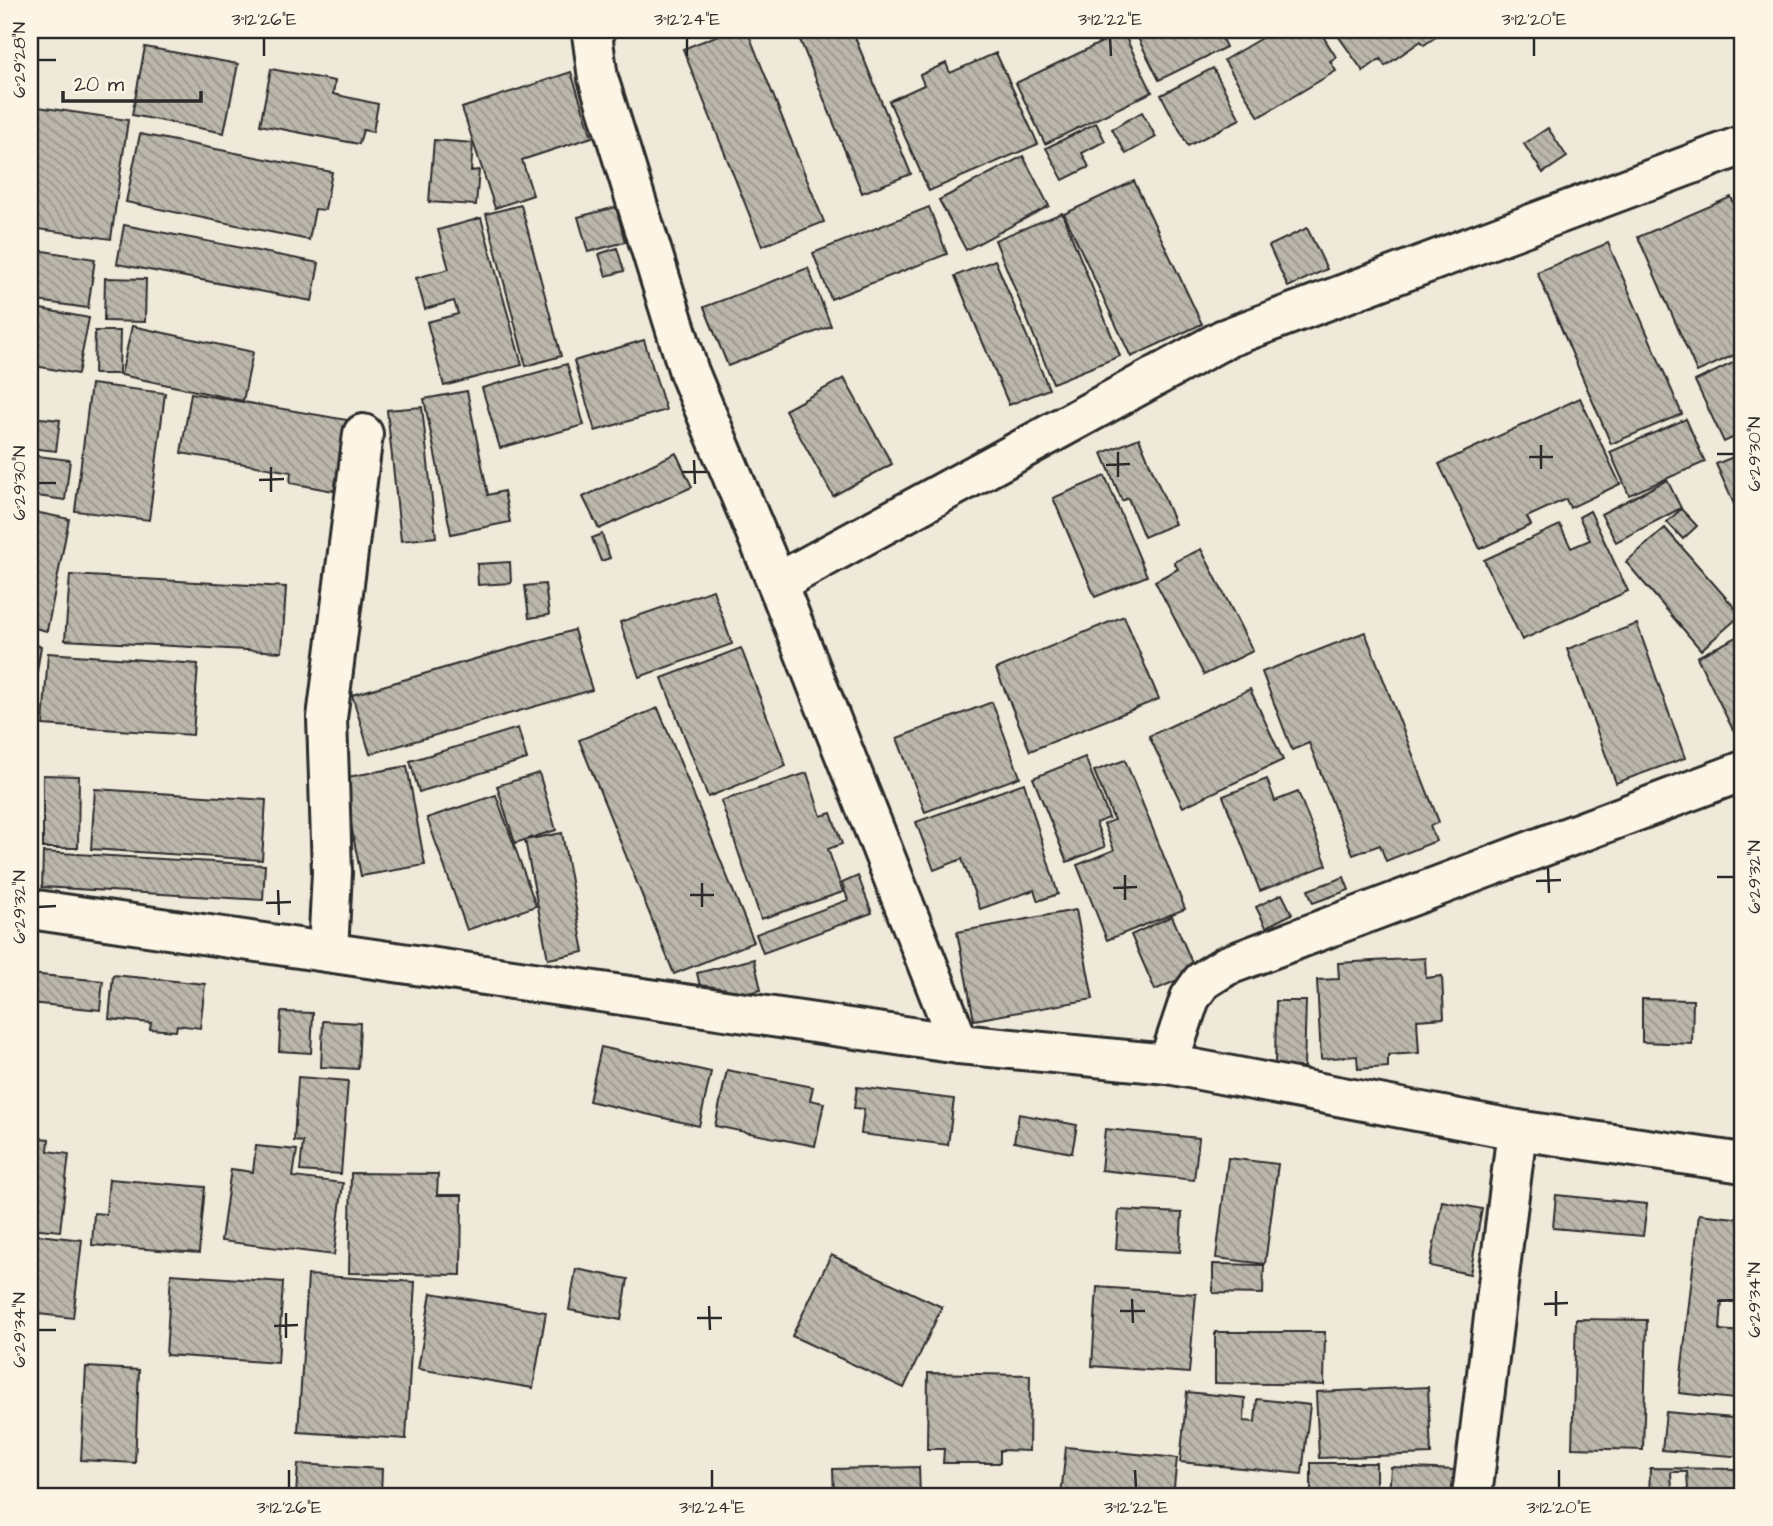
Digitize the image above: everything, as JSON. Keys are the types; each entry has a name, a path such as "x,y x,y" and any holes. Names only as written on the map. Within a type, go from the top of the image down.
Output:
{"street":[{"path":"596,30 592,34 598,78 690,372 777,583 959,1044"},
{"path":"777,583 1224,340 1743,145"},
{"path":"328,953 332,872 327,718 363,434"},
{"path":"1168,1063 1190,998 1202,981 1226,966 1743,771"},
{"path":"30,909 959,1044 1168,1063 1517,1130 1743,1163"},
{"path":"1472,1496 1517,1130"}],"building":[{"path":"731,30 747,30 824,222 762,246 683,49"},
{"path":"796,30 852,30 911,174 862,193"},
{"path":"1134,30 1218,30 1226,47 1159,80"},
{"path":"1275,30 1319,30 1336,57 1330,61 1336,71 1259,117 1224,60"},
{"path":"1334,30 1446,30 1424,45 1421,41 1385,66 1380,59 1363,71"},
{"path":"1123,32 1152,92 1045,144 1016,83"},
{"path":"145,47 238,64 224,133 132,115"},
{"path":"996,53 1038,144 929,191 889,101 924,85 920,75 946,63 950,73"},
{"path":"1213,68 1240,119 1188,146 1161,95"},
{"path":"271,69 335,81 333,94 378,104 373,132 363,130 359,144 260,125"},
{"path":"571,72 592,137 522,160 533,195 495,208 462,108"},
{"path":"38,107 128,120 111,239 30,228 30,164"},
{"path":"1142,112 1156,137 1126,154 1112,129"},
{"path":"1096,123 1105,141 1082,153 1089,167 1063,180 1046,148"},
{"path":"1548,128 1567,157 1543,173 1524,144"},
{"path":"140,134 332,172 325,210 315,209 309,240 126,202"},
{"path":"434,140 473,143 471,171 479,170 476,205 429,202"},
{"path":"1023,156 1049,206 966,250 939,200"},
{"path":"1134,181 1202,324 1131,357 1064,214"},
{"path":"1731,197 1743,224 1743,351 1697,372 1638,237"},
{"path":"521,205 561,356 526,366 486,214"},
{"path":"616,207 625,242 588,252 578,217"},
{"path":"929,207 947,254 831,299 813,253"},
{"path":"1062,213 1120,356 1053,383 995,240"},
{"path":"481,218 522,365 444,386 427,322 458,314 454,301 425,309 416,278 449,269 438,230"},
{"path":"124,225 319,263 312,301 117,264"},
{"path":"1307,228 1327,269 1288,287 1269,246"},
{"path":"1608,243 1682,414 1611,444 1537,272"},
{"path":"617,248 624,271 606,276 599,254"},
{"path":"30,249 95,259 88,308 30,300"},
{"path":"995,260 1049,389 1009,405 955,276"},
{"path":"808,268 831,326 728,366 704,307"},
{"path":"105,278 146,279 145,322 104,321"},
{"path":"30,307 89,318 78,374 30,365"},
{"path":"132,326 253,352 243,401 121,375"},
{"path":"95,331 120,331 119,374 94,374"},
{"path":"644,340 666,410 595,431 574,361"},
{"path":"1743,358 1743,433 1724,442 1695,381"},
{"path":"567,364 584,425 500,448 482,388"},
{"path":"844,378 892,464 833,496 785,410"},
{"path":"91,384 165,393 149,520 75,511"},
{"path":"467,391 488,495 504,491 510,522 451,534 424,399"},
{"path":"191,393 347,420 334,491 290,483 291,472 181,453"},
{"path":"1580,398 1620,484 1570,508 1566,499 1527,517 1531,525 1480,549 1439,464"},
{"path":"422,407 436,537 401,541 387,410"},
{"path":"30,417 60,420 56,451 30,448"},
{"path":"1686,419 1705,462 1629,495 1610,452"},
{"path":"1139,438 1175,524 1144,537 1128,498 1122,501 1102,453"},
{"path":"676,453 692,487 599,529 583,497"},
{"path":"1743,453 1743,524 1716,464"},
{"path":"30,455 70,460 65,500 30,495"},
{"path":"1105,476 1147,576 1095,597 1053,498"},
{"path":"1667,480 1681,508 1616,542 1601,514"},
{"path":"1681,509 1697,526 1683,539 1667,522"},
{"path":"30,511 69,519 47,631 30,627"},
{"path":"1590,511 1628,591 1522,640 1484,560 1560,525 1571,548 1590,540 1579,517"},
{"path":"1665,528 1741,615 1701,650 1626,562"},
{"path":"602,534 610,558 601,561 592,538"},
{"path":"1201,549 1253,651 1204,675 1155,581 1178,569 1174,562"},
{"path":"510,562 511,583 478,585 477,564"},
{"path":"70,575 286,587 282,652 65,640"},
{"path":"545,584 549,615 529,618 525,586"},
{"path":"713,590 732,644 639,677 620,622"},
{"path":"1124,616 1159,699 1030,751 996,669"},
{"path":"1637,624 1685,758 1616,783 1567,649"},
{"path":"574,630 592,690 370,754 352,695"},
{"path":"1365,632 1439,822 1430,826 1436,841 1386,861 1380,845 1353,855 1309,743 1292,750 1262,672"},
{"path":"1743,634 1743,725 1733,730 1697,657"},
{"path":"30,644 41,646 30,716"},
{"path":"741,648 786,766 708,797 662,678"},
{"path":"48,653 198,664 193,735 43,725"},
{"path":"1250,689 1283,760 1183,807 1149,736"},
{"path":"992,702 1020,777 925,812 897,738"},
{"path":"658,708 754,942 674,974 579,740"},
{"path":"518,728 527,759 419,792 410,761"},
{"path":"1085,757 1109,818 1096,823 1105,847 1067,862 1033,778"},
{"path":"1125,760 1185,909 1107,940 1077,865 1114,850 1104,824 1114,820 1094,771"},
{"path":"407,766 425,865 361,876 342,778"},
{"path":"539,773 556,830 515,843 497,786"},
{"path":"807,773 821,816 831,813 842,844 828,849 843,892 761,919 721,801"},
{"path":"43,775 79,776 78,848 43,848"},
{"path":"1267,779 1275,801 1298,792 1327,865 1260,891 1223,796"},
{"path":"1024,783 1058,894 1038,901 1034,890 980,909 962,859 934,870 916,822"},
{"path":"95,789 266,800 262,860 91,849"},
{"path":"496,795 536,906 467,930 427,818"},
{"path":"562,833 584,952 548,959 525,840"},
{"path":"43,852 265,865 263,900 42,887"},
{"path":"858,876 872,913 763,953 756,934 848,900 842,883"},
{"path":"1344,877 1349,890 1313,903 1308,890"},
{"path":"1282,894 1292,914 1266,927 1256,907"},
{"path":"1076,910 1093,999 974,1020 957,932"},
{"path":"1172,916 1196,972 1155,990 1131,935"},
{"path":"1425,958 1426,978 1442,976 1444,1018 1417,1020 1419,1053 1388,1055 1388,1067 1358,1069 1357,1056 1321,1059 1317,980 1339,979 1338,963"},
{"path":"754,959 761,990 704,1004 697,973"},
{"path":"30,974 103,981 100,1010 30,1003"},
{"path":"113,975 205,984 200,1028 177,1025 176,1031 150,1029 151,1023 109,1019"},
{"path":"1642,999 1693,1000 1692,1044 1642,1042"},
{"path":"1276,1001 1306,1001 1304,1067 1275,1068"},
{"path":"281,1012 313,1013 311,1053 279,1051"},
{"path":"323,1021 360,1023 358,1069 321,1067"},
{"path":"601,1047 711,1072 699,1126 589,1101"},
{"path":"727,1070 813,1087 810,1100 824,1103 815,1146 715,1126"},
{"path":"298,1077 348,1081 341,1174 300,1171 303,1142 294,1141"},
{"path":"857,1087 954,1099 948,1145 861,1134 864,1109 854,1108"},
{"path":"1019,1114 1077,1125 1072,1153 1014,1142"},
{"path":"1105,1129 1199,1138 1194,1180 1101,1170"},
{"path":"30,1137 49,1139 48,1151 69,1154 60,1231 30,1228"},
{"path":"256,1146 297,1150 293,1177 343,1183 334,1255 221,1241 231,1169 253,1172"},
{"path":"1228,1158 1278,1164 1265,1264 1216,1258"},
{"path":"351,1173 438,1174 437,1195 462,1195 461,1275 349,1273"},
{"path":"109,1179 205,1187 199,1253 92,1245 94,1213 106,1214"},
{"path":"1556,1195 1647,1204 1643,1236 1553,1228"},
{"path":"1442,1201 1482,1209 1470,1274 1430,1266"},
{"path":"1119,1210 1182,1213 1180,1252 1116,1249"},
{"path":"1699,1214 1743,1219 1743,1303 1722,1301 1720,1330 1743,1332 1743,1400 1679,1393"},
{"path":"30,1234 82,1240 73,1318 30,1313"},
{"path":"831,1255 942,1307 904,1388 792,1336"},
{"path":"1213,1264 1264,1265 1263,1294 1213,1293"},
{"path":"576,1269 628,1279 621,1320 569,1310"},
{"path":"171,1274 283,1282 278,1363 166,1355"},
{"path":"308,1275 415,1282 406,1439 298,1432"},
{"path":"1097,1287 1196,1294 1189,1373 1092,1366"},
{"path":"431,1293 546,1312 533,1388 418,1369"},
{"path":"1576,1319 1647,1320 1643,1450 1572,1448"},
{"path":"1215,1332 1325,1332 1324,1385 1215,1383"},
{"path":"86,1367 139,1370 135,1463 81,1460"},
{"path":"928,1373 1030,1375 1029,1451 1000,1450 1000,1463 943,1463 944,1449 927,1449"},
{"path":"1428,1387 1431,1454 1319,1458 1316,1392"},
{"path":"1187,1392 1245,1398 1244,1421 1255,1422 1257,1399 1310,1405 1302,1474 1180,1462"},
{"path":"1666,1412 1743,1419 1743,1457 1662,1450"},
{"path":"1066,1447 1177,1458 1173,1496 1061,1496"},
{"path":"1311,1463 1376,1463 1376,1496 1311,1496"},
{"path":"298,1464 382,1469 381,1496 296,1496"},
{"path":"919,1467 920,1496 834,1496 833,1469"},
{"path":"1391,1467 1455,1470 1454,1496 1389,1496"},
{"path":"1650,1468 1743,1469 1743,1496 1649,1496","holes":["1671,1472 1687,1472 1688,1490 1672,1490"]}]}
